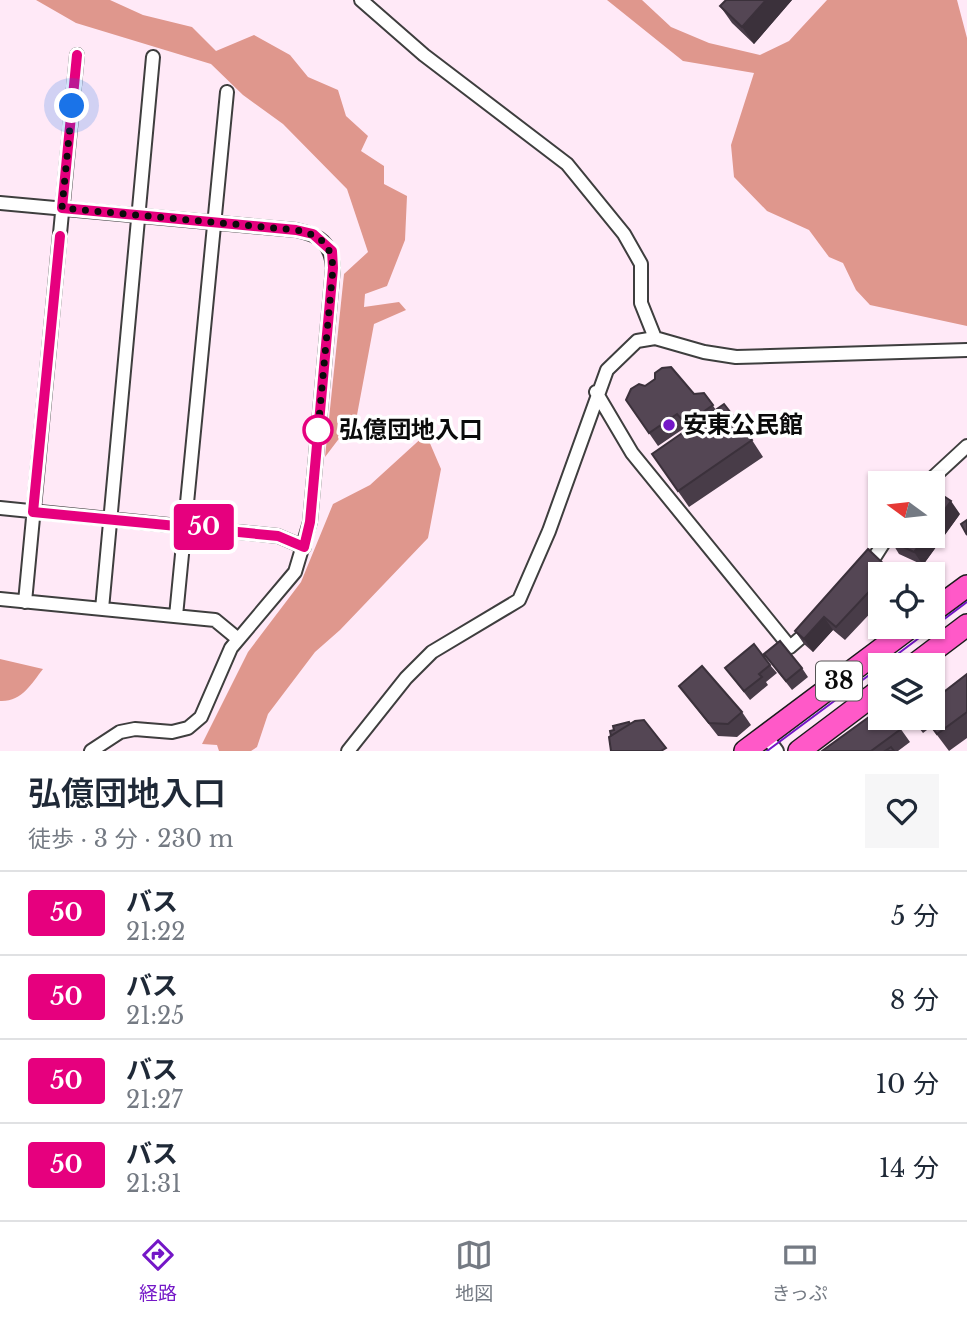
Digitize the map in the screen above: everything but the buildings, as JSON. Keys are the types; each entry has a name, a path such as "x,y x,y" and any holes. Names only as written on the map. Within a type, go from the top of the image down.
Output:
{"main road":[{"path":"945,602 967,586"},
{"path":"930,653 967,625"},
{"name":"38","path":"745,751 771,743 896,639"},
{"name":"38","path":"799,751 868,699"}],"street":[{"path":"361,0 424,55 567,164 624,234 641,264 641,303 655,338"},
{"path":"25,602 77,55"},
{"path":"102,609 153,57"},
{"path":"176,616 227,92"},
{"path":"0,203 214,222 313,234 332,251 333,268 310,522 295,572 238,639 201,717 188,729 172,732 127,730 102,742 91,751"},
{"path":"348,751 406,678 432,652 519,600 549,531 596,392 607,370 637,341 655,338 704,352 736,357 967,350"},
{"path":"596,392 632,453 790,647 820,621"},
{"path":"941,471 967,446"},
{"path":"0,508 278,536 304,547"},
{"path":"857,582 880,548"},
{"path":"0,599 215,620 238,639"}],"shaded area":[{"path":"36,0 110,0 143,15 192,27 216,51 254,35 290,55 308,77 338,90 346,116 368,136 361,151 384,166 384,184 407,196 405,240 387,286 365,294 364,307 399,302 406,310 374,324 357,415 325,457 344,274 368,252 347,189 283,124 243,95 211,64 76,23"},
{"path":"607,0 642,0 671,27 709,43 760,55 789,41 827,0 957,0 967,38 967,326 870,305 856,290 843,263 829,257 809,230 767,211 734,177 731,145 754,73 683,61"},
{"path":"426,434 441,469 428,538 340,630 315,652 268,714 257,747 251,751 219,751 217,745 202,744 248,652 301,582 333,504 370,485"},
{"path":"0,659 43,669 20,695 8,701 0,701"}],"tram line":[{"path":"899,653 967,602"},
{"path":"767,751 868,676"}],"bus line":[{"name":"50","path":"60,236 33,512 278,536 304,547 310,522 333,268 332,251 324,240 296,230 62,208 77,55"}],"place":[{"name":"安東公民館","path":"669,425"},
{"name":"弘億団地入口","path":"318,430"}],"route":[{"path":"72,106 62,208 296,230 324,240 332,251 333,268 317,441 318,430"}]}
